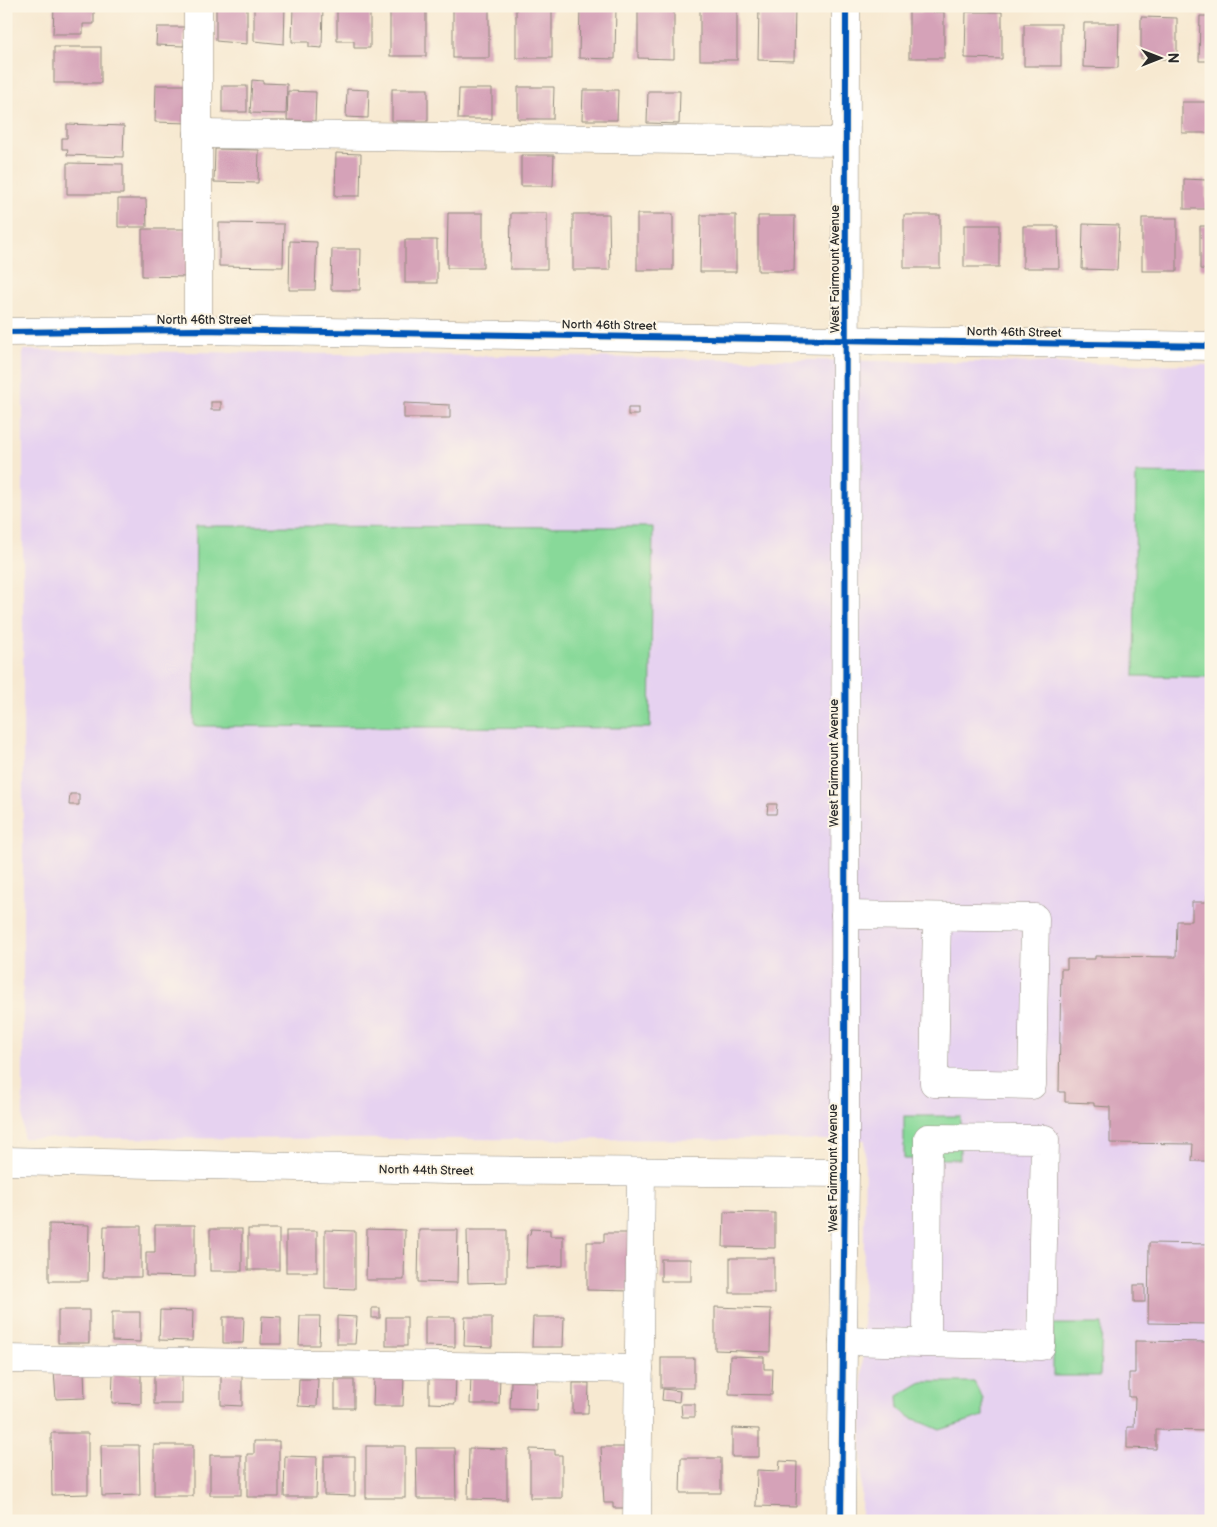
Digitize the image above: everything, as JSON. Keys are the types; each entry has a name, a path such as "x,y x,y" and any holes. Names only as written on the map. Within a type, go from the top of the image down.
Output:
{"street":[{"path":"198,6 198,330"},
{"name":"West Fairmount Avenue","path":"841,1521 846,915 846,6"},
{"path":"198,134 846,142"},
{"name":"North 46th Street","path":"6,332 198,330 1211,346"},
{"path":"846,915 1035,918 1032,1084 934,1083 937,917"},
{"path":"843,1341 1041,1346 1045,1139 928,1138 927,1343"},
{"name":"North 44th Street","path":"6,1161 438,1170 845,1173"},
{"path":"637,1521 641,1172"},
{"path":"6,1359 639,1369"}],"shaded area":[{"path":"23,350 1211,365 1211,1521 861,1521 865,1140 23,1138"}],"green space":[{"path":"1136,473 1211,474 1211,677 1134,676"},
{"path":"196,526 653,527 650,728 194,726"},
{"path":"904,1116 960,1116 960,1159 904,1159"},
{"path":"1053,1324 1102,1324 1100,1376 1053,1376"},
{"path":"922,1382 974,1382 983,1399 983,1416 940,1430 910,1417 899,1409 898,1396"}],"building":[{"path":"54,6 94,6 94,24 83,24 83,34 53,34"},
{"path":"216,6 247,6 247,44 216,41"},
{"path":"254,6 285,6 284,44 254,41"},
{"path":"293,6 323,6 322,48 309,47 309,42 292,42"},
{"path":"337,6 370,6 370,48 354,48 354,41 337,41"},
{"path":"390,6 426,6 426,56 390,56"},
{"path":"453,6 489,6 489,58 453,58"},
{"path":"516,6 552,6 552,58 516,58"},
{"path":"580,6 616,6 615,59 579,58"},
{"path":"638,6 674,6 674,59 638,58"},
{"path":"700,6 737,6 737,60 700,60"},
{"path":"759,6 795,6 794,61 758,60"},
{"path":"909,12 944,12 944,58 909,58"},
{"path":"966,12 1002,12 1002,59 965,58"},
{"path":"1200,16 1211,16 1211,61 1199,61"},
{"path":"1141,17 1177,18 1177,59 1141,59"},
{"path":"1084,23 1119,23 1118,68 1083,67"},
{"path":"1024,24 1061,24 1061,66 1024,66"},
{"path":"157,27 185,27 184,46 156,45"},
{"path":"54,47 101,47 101,83 54,83"},
{"path":"252,80 263,81 263,83 287,84 286,114 250,113"},
{"path":"156,85 189,85 189,123 155,122"},
{"path":"222,86 247,86 247,112 222,112"},
{"path":"518,87 554,87 553,119 518,119"},
{"path":"347,89 369,90 368,118 346,117"},
{"path":"392,89 428,89 428,121 392,121"},
{"path":"459,89 492,89 492,119 458,119"},
{"path":"583,90 618,90 617,120 582,120"},
{"path":"288,91 316,92 315,121 287,120"},
{"path":"648,91 680,91 679,124 647,123"},
{"path":"1182,102 1211,102 1211,133 1182,133"},
{"path":"67,124 124,126 123,157 67,155 68,149 62,149 62,138 67,138"},
{"path":"215,149 259,150 258,183 214,182"},
{"path":"336,153 361,154 360,196 335,196"},
{"path":"521,155 554,155 553,186 521,186"},
{"path":"67,163 123,164 123,194 67,194"},
{"path":"1184,179 1206,180 1206,209 1184,209"},
{"path":"118,199 146,199 147,227 118,227"},
{"path":"448,213 483,213 483,268 447,268"},
{"path":"511,213 547,213 547,269 510,269"},
{"path":"573,214 609,214 610,270 573,270"},
{"path":"637,214 673,214 673,270 637,270"},
{"path":"701,215 736,215 736,272 700,272"},
{"path":"904,215 940,215 940,268 904,268"},
{"path":"758,216 795,216 794,271 758,271"},
{"path":"1142,218 1177,218 1177,271 1142,271"},
{"path":"219,223 284,224 283,267 219,266"},
{"path":"1083,224 1119,225 1117,270 1082,269"},
{"path":"964,225 999,225 999,267 964,267"},
{"path":"1023,226 1058,226 1059,268 1023,268"},
{"path":"1200,226 1211,226 1211,270 1200,269"},
{"path":"142,229 187,229 187,277 142,276"},
{"path":"405,240 437,240 437,283 405,283"},
{"path":"290,241 317,242 315,290 289,290"},
{"path":"332,249 361,249 360,290 331,290"},
{"path":"211,402 221,402 221,410 211,410"},
{"path":"404,403 450,405 450,418 404,418"},
{"path":"628,408 638,408 638,415 628,415"},
{"path":"70,794 79,794 79,805 69,805"},
{"path":"768,804 777,804 776,814 767,814"},
{"path":"1207,895 1211,895 1211,1161 1192,1161 1193,1144 1110,1143 1110,1107 1094,1106 1094,1103 1065,1102 1065,1092 1059,1092 1061,969 1067,969 1067,959 1095,959 1095,956 1176,957 1177,921 1192,921 1192,902 1207,902"},
{"path":"724,1212 775,1213 775,1248 723,1247"},
{"path":"49,1224 89,1225 88,1281 49,1281"},
{"path":"155,1225 195,1225 195,1277 146,1276 146,1252 155,1252"},
{"path":"104,1226 141,1226 141,1277 103,1277"},
{"path":"210,1229 242,1229 242,1271 210,1271"},
{"path":"248,1229 279,1229 279,1270 248,1270"},
{"path":"367,1229 405,1230 404,1280 366,1280"},
{"path":"531,1229 550,1230 550,1236 563,1236 563,1266 526,1268 527,1235 530,1234"},
{"path":"325,1230 355,1231 355,1289 325,1288"},
{"path":"419,1230 458,1230 457,1283 418,1282"},
{"path":"467,1230 507,1230 507,1282 468,1283"},
{"path":"286,1231 317,1231 317,1272 286,1272"},
{"path":"604,1233 632,1233 631,1291 587,1290 587,1242 604,1242"},
{"path":"1149,1243 1211,1244 1211,1324 1148,1323"},
{"path":"730,1258 774,1258 774,1293 730,1293"},
{"path":"661,1259 691,1259 691,1281 661,1281"},
{"path":"1134,1285 1145,1285 1145,1302 1134,1302"},
{"path":"715,1307 771,1309 770,1352 715,1350"},
{"path":"372,1308 380,1308 380,1318 372,1318"},
{"path":"58,1310 89,1310 89,1343 58,1343"},
{"path":"160,1310 193,1311 192,1341 159,1340"},
{"path":"112,1312 140,1312 140,1342 112,1341"},
{"path":"262,1316 281,1317 281,1344 261,1344"},
{"path":"300,1316 320,1316 319,1345 299,1345"},
{"path":"337,1316 357,1317 355,1344 337,1344"},
{"path":"223,1317 244,1317 243,1343 223,1343"},
{"path":"386,1317 407,1317 407,1346 386,1346"},
{"path":"425,1317 455,1317 455,1347 425,1346"},
{"path":"465,1317 492,1317 492,1347 464,1346"},
{"path":"533,1317 564,1317 563,1347 532,1347"},
{"path":"1135,1341 1211,1342 1211,1431 1156,1430 1156,1449 1127,1448 1127,1427 1134,1427 1135,1397 1129,1397 1129,1373 1135,1373"},
{"path":"730,1356 764,1357 764,1369 773,1369 772,1395 729,1394"},
{"path":"661,1358 694,1358 694,1388 661,1388"},
{"path":"84,1370 85,1398 56,1399 54,1371"},
{"path":"113,1374 141,1375 141,1404 112,1403"},
{"path":"154,1374 182,1374 182,1404 154,1404"},
{"path":"221,1375 242,1375 242,1406 221,1405"},
{"path":"471,1375 500,1376 499,1404 470,1404"},
{"path":"429,1376 456,1376 455,1404 429,1403"},
{"path":"374,1377 404,1377 403,1406 373,1406"},
{"path":"299,1379 318,1379 317,1407 298,1406"},
{"path":"335,1380 354,1380 354,1408 335,1408"},
{"path":"511,1381 537,1382 536,1410 510,1409"},
{"path":"573,1383 589,1383 588,1413 573,1413"},
{"path":"663,1389 680,1391 679,1402 662,1400"},
{"path":"681,1404 695,1404 695,1417 682,1417"},
{"path":"732,1428 759,1429 759,1457 732,1457"},
{"path":"51,1433 88,1433 88,1494 52,1495"},
{"path":"254,1441 279,1441 279,1497 247,1497 247,1454 254,1454"},
{"path":"101,1445 139,1445 140,1495 102,1496"},
{"path":"154,1445 193,1445 193,1496 154,1496"},
{"path":"366,1446 405,1446 405,1498 366,1498"},
{"path":"601,1447 633,1447 631,1508 613,1508 613,1503 604,1503"},
{"path":"416,1448 455,1448 456,1499 417,1499"},
{"path":"469,1448 507,1449 507,1500 468,1499"},
{"path":"530,1449 555,1450 555,1455 562,1455 562,1498 530,1498"},
{"path":"210,1455 241,1455 241,1495 210,1495"},
{"path":"285,1456 317,1457 316,1497 284,1497"},
{"path":"324,1456 355,1456 355,1496 324,1495"},
{"path":"681,1458 721,1458 721,1493 680,1493"},
{"path":"780,1461 797,1462 796,1507 756,1506 757,1470 779,1471"}],"cycle path":[{"path":"841,1521 845,1173 846,6"},
{"path":"6,332 198,330 1211,346"}]}
